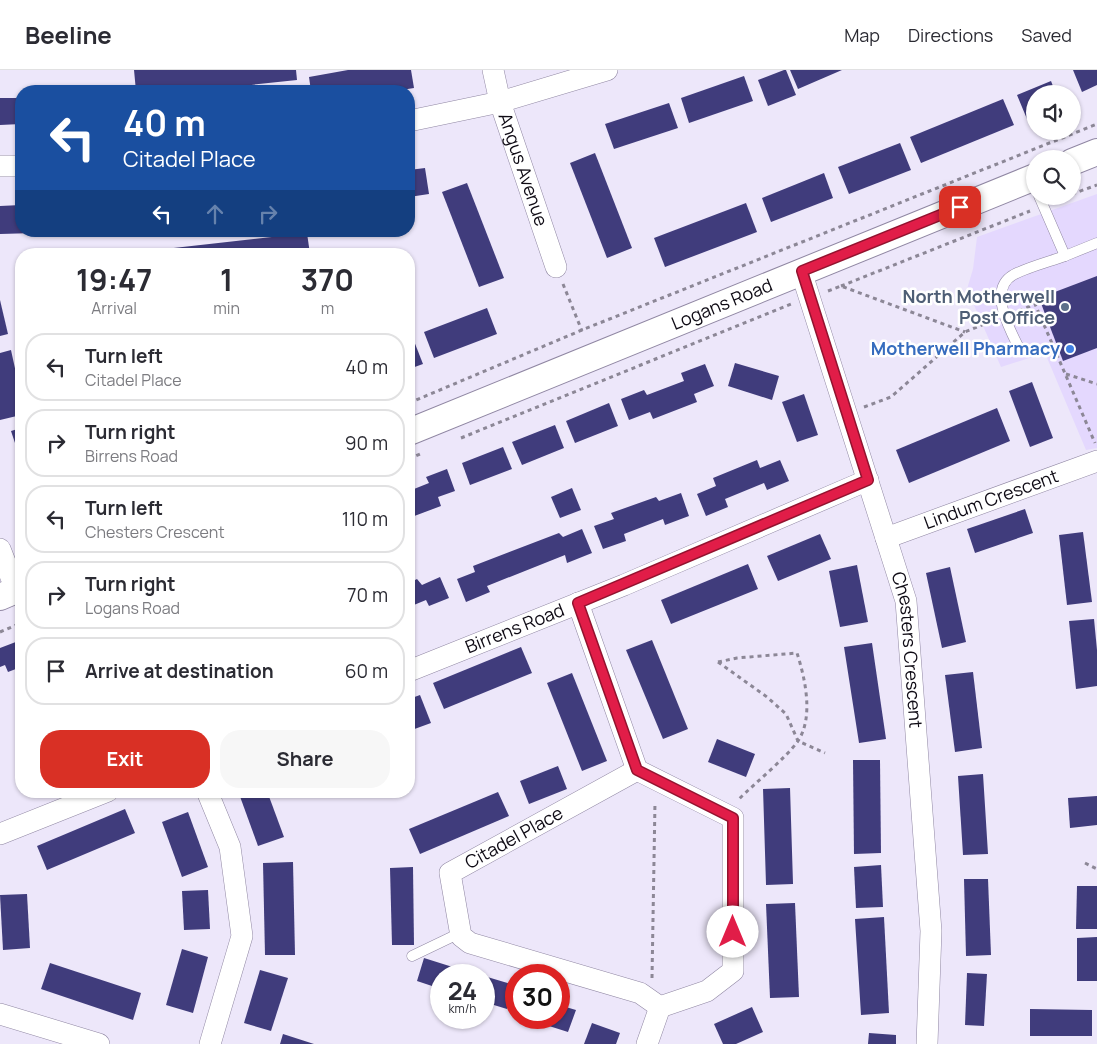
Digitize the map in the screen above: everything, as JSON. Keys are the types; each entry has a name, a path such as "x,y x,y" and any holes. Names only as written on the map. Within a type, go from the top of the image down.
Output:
{"street":[{"name":"Angus Avenue","path":"492,70 500,102 556,267"},
{"path":"415,120 500,102 607,70"},
{"path":"1081,158 1097,152"},
{"path":"0,166 15,166"},
{"name":"Logans Road","path":"415,430 802,271 1026,193"},
{"name":"Chesters Crescent","path":"802,271 906,601 931,931 926,1044"},
{"name":"Lindum Crescent","path":"886,538 1097,461"},
{"name":"Birrens Road","path":"415,669 578,603 868,480"},
{"path":"0,550 12,591"},
{"path":"578,603 646,774 733,818 733,971 707,991 660,1007"},
{"name":"Citadel Place","path":"460,933 450,873 646,774"},
{"path":"0,834 90,798"},
{"path":"210,798 230,847 242,936 210,1044"},
{"path":"460,933 470,943 640,993 660,1007"},
{"path":"647,1044 660,1007"},
{"path":"0,1014 99,1044"}],"lane":[{"path":"1043,205 1064,256"},
{"path":"1020,350 1005,317 1002,298 1004,286 1012,276 1097,243"},
{"path":"412,956 460,933"}],"path":[{"path":"415,400 582,330 1097,124"},
{"path":"1081,191 1097,185"},
{"path":"454,441 810,297 842,286 1026,194"},
{"path":"556,267 592,357"},
{"path":"842,286 965,332"},
{"path":"846,413 891,397 965,332 1035,304 1097,448"},
{"path":"1066,373 1097,384"},
{"path":"415,457 427,452"},
{"path":"0,632 15,626"},
{"path":"724,813 798,741 805,723 806,702 802,667 797,653 737,658 718,662 767,697 786,714 798,741 825,753"},
{"path":"640,993 652,978 646,774"},
{"path":"1085,863 1097,869"}],"shaded area":[{"path":"1097,194 1097,448 1086,450 1045,353 1001,367 967,289 973,269 977,237 1066,205 1081,205 1081,200"}],"building":[{"path":"134,70 296,70 297,80 250,85 135,85"},
{"path":"348,70 411,70 414,85 310,85 309,77"},
{"path":"786,70 796,95 768,106 758,80"},
{"path":"790,70 842,70 798,89"},
{"path":"1073,70 1097,70 1097,85 1082,92 1081,85 1079,85"},
{"path":"744,76 753,101 689,123 681,98"},
{"path":"1051,81 1053,85 1041,85"},
{"path":"1026,91 1026,117 1017,95"},
{"path":"0,98 15,98 15,124 0,125"},
{"path":"1003,99 1014,125 921,163 910,137"},
{"path":"669,103 678,128 614,149 605,124"},
{"path":"900,143 911,170 849,194 838,167"},
{"path":"595,153 632,248 607,258 570,163"},
{"path":"425,168 429,194 415,196 415,169"},
{"path":"824,173 833,198 771,222 762,198"},
{"path":"467,183 504,278 479,287 442,192"},
{"path":"746,203 757,232 665,267 654,238"},
{"path":"15,205 15,234 0,234 0,206"},
{"path":"271,237 308,237 309,248 174,248"},
{"path":"1097,276 1097,348 1063,361 1039,298"},
{"path":"0,300 8,334 0,336"},
{"path":"487,308 497,334 434,358 424,332"},
{"path":"415,344 423,364 415,367"},
{"path":"11,350 15,368 15,416 0,420 0,353"},
{"path":"735,363 779,376 772,400 728,386"},
{"path":"705,364 714,386 694,394 697,402 653,419 650,412 629,420 621,399 644,390 647,395 684,381 681,373"},
{"path":"1032,382 1053,438 1030,447 1009,391"},
{"path":"804,394 818,435 797,442 782,402"},
{"path":"609,403 618,426 575,443 566,421"},
{"path":"997,408 1010,441 909,483 896,450"},
{"path":"555,425 564,448 522,465 512,442"},
{"path":"15,430 15,443 11,431"},
{"path":"503,447 512,469 470,485 462,463"},
{"path":"757,460 760,468 780,460 789,481 767,490 764,483 725,499 728,507 706,516 697,494 716,486 713,478"},
{"path":"447,469 455,491 438,497 441,506 415,516 415,489 429,483 426,477"},
{"path":"572,488 581,510 560,518 551,497"},
{"path":"681,493 689,516 665,525 663,519 624,534 626,541 603,549 594,526 614,519 611,513 656,497 659,501"},
{"path":"1025,509 1033,533 975,553 967,529"},
{"path":"582,529 592,553 567,563 565,555 487,586 490,592 466,602 457,579 475,572 473,566 559,533 563,537"},
{"path":"1083,532 1092,602 1067,605 1059,535"},
{"path":"820,534 831,559 778,581 767,556"},
{"path":"748,564 758,589 671,624 661,600"},
{"path":"857,565 868,622 840,627 829,571"},
{"path":"950,567 966,642 942,648 926,573"},
{"path":"440,577 449,598 429,606 426,600 415,605 415,580 417,579 422,585"},
{"path":"1094,619 1097,650 1097,686 1076,689 1069,621"},
{"path":"652,640 688,729 663,739 626,650"},
{"path":"15,642 15,669 8,672 5,665 0,667 0,648"},
{"path":"872,643 886,739 859,743 844,647"},
{"path":"521,647 532,673 444,709 433,683"},
{"path":"973,672 982,748 955,752 945,675"},
{"path":"572,673 607,761 582,771 547,683"},
{"path":"420,695 431,723 415,729 415,697"},
{"path":"717,739 755,754 746,777 708,762"},
{"path":"853,760 880,760 881,853 854,854"},
{"path":"558,766 567,789 529,804 520,781"},
{"path":"983,774 988,854 963,855 958,776"},
{"path":"790,788 793,884 766,885 763,789"},
{"path":"498,792 509,816 420,854 409,829"},
{"path":"1097,796 1097,825 1070,828 1068,798"},
{"path":"241,798 270,798 284,837 258,846"},
{"path":"125,809 135,833 47,870 37,846"},
{"path":"188,812 208,867 182,877 162,822"},
{"path":"293,862 295,955 265,955 263,863"},
{"path":"881,865 883,907 856,908 854,867"},
{"path":"413,867 414,945 392,945 390,868"},
{"path":"964,879 988,879 991,955 966,956"},
{"path":"1077,886 1097,886 1097,929 1076,929"},
{"path":"208,890 210,929 184,930 182,891"},
{"path":"27,894 30,948 3,950 0,895"},
{"path":"795,903 799,997 770,998 766,904"},
{"path":"884,917 889,1013 861,1015 855,919"},
{"path":"1097,937 1097,981 1077,981 1077,938"},
{"path":"182,949 208,957 193,1013 166,1005"},
{"path":"424,958 443,964 430,964 430,985 417,981"},
{"path":"50,963 141,993 133,1020 41,989"},
{"path":"260,970 288,978 271,1031 244,1023"},
{"path":"967,973 987,974 984,1026 965,1025"},
{"path":"495,979 505,982 505,1008 495,1005"},
{"path":"752,1007 763,1032 736,1044 723,1044 714,1024"},
{"path":"570,1008 576,1010 570,1026"},
{"path":"1030,1009 1092,1010 1092,1036 1030,1036"},
{"path":"592,1023 620,1033 616,1044 584,1044"},
{"path":"558,1029 569,1029 568,1032"},
{"path":"869,1033 896,1035 896,1044 868,1044"},
{"path":"283,1034 314,1044 280,1044"}],"place":[{"name":"North Motherwell Post Office","path":"1065,307"},
{"name":"Motherwell Pharmacy","path":"1070,349"}],"route":[{"path":"733,932 733,818 637,770 578,603 868,480 802,271 960,207"}]}
